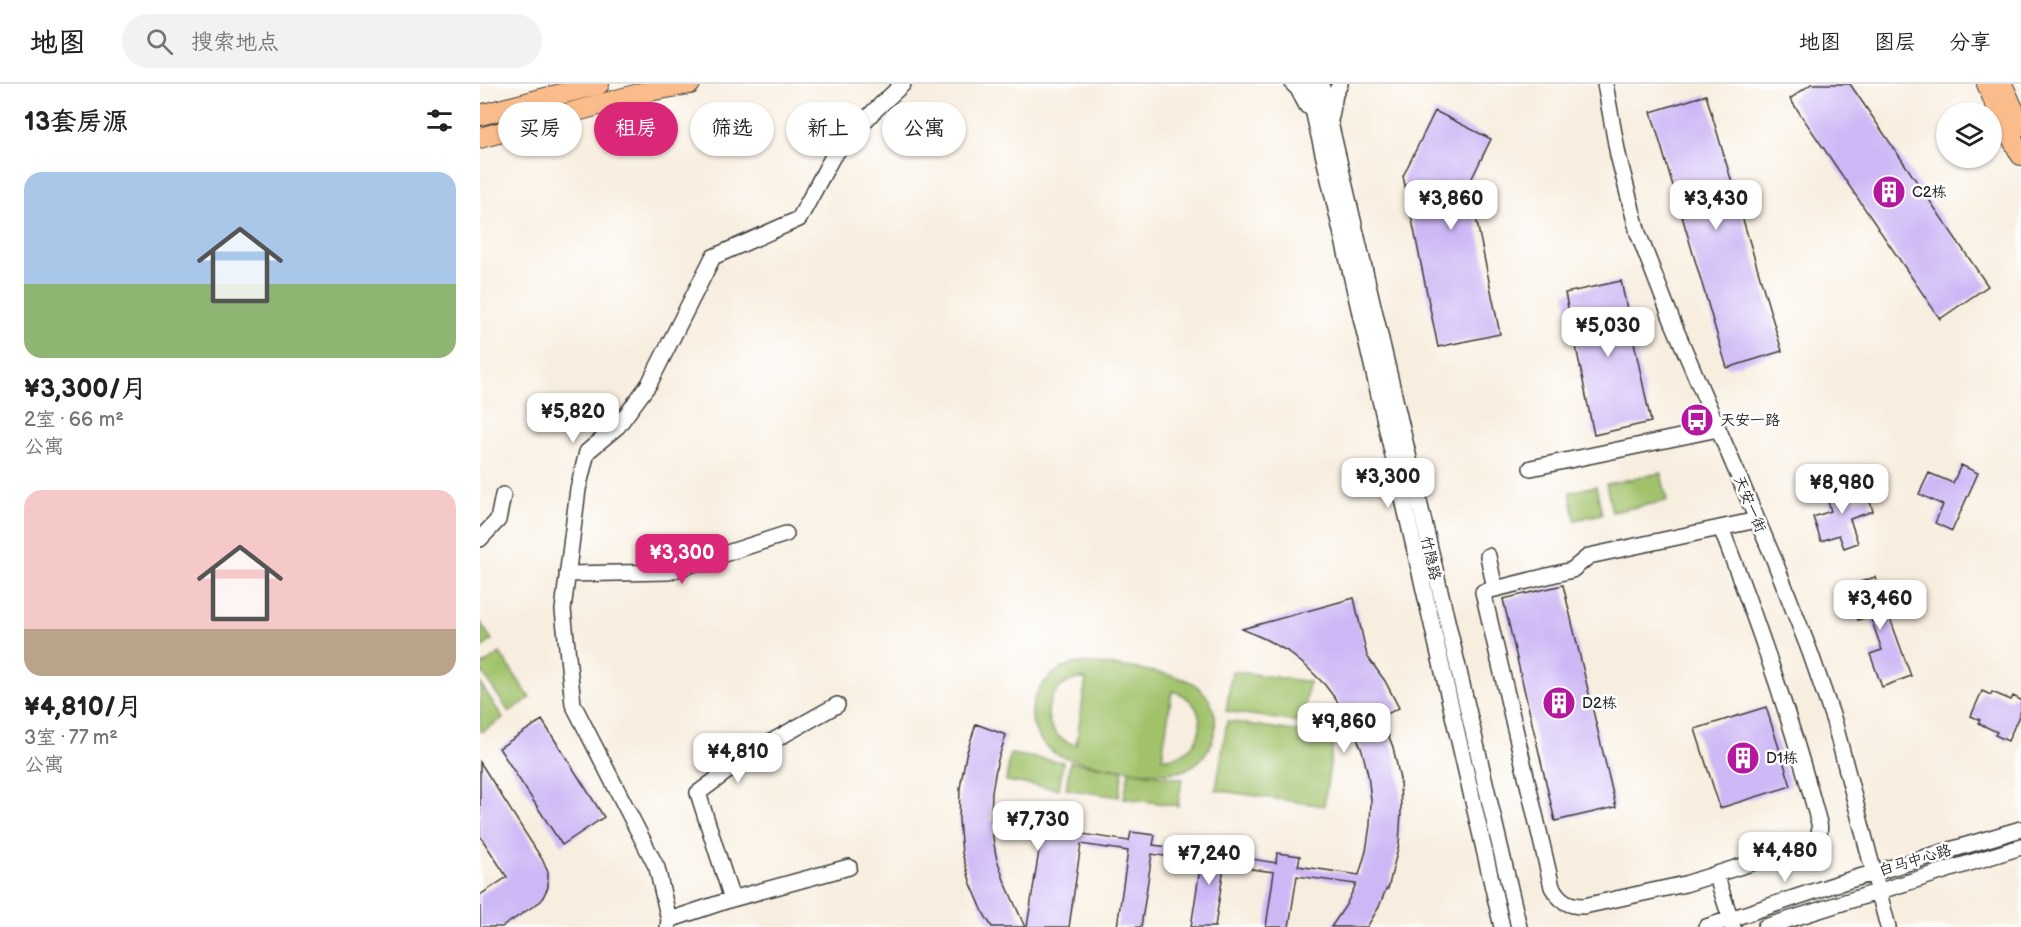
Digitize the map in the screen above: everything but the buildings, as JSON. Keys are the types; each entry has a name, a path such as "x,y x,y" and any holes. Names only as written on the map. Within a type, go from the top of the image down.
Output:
{"main road":[{"path":"480,115 596,84"},
{"path":"613,102 649,91 690,84"},
{"path":"1991,85 2021,126"},
{"path":"1991,85 2002,120 2021,155"},
{"path":"480,138 594,108"}],"street":[{"path":"596,84 596,102"},
{"path":"849,867 732,899 668,924 657,868 573,704 563,610 578,489 587,452 618,426 649,384 713,257 799,219 833,156 874,111 903,84"},
{"path":"1293,84 1323,122 1340,84"},
{"name":"竹隐路","path":"1307,84 1323,122 1519,927"},
{"name":"竹隐路","path":"1321,84 1323,122 1502,927"},
{"name":"天安一街","path":"1605,84 1618,155 1638,233 1673,323 1757,520 1834,721 1888,927"},
{"path":"1531,468 1718,429"},
{"path":"480,539 498,520 503,495"},
{"path":"1721,528 1787,712 1820,828 1817,838 1808,845 1685,884 1584,906 1574,906 1564,902 1557,896 1552,886 1483,592 1572,570 1589,556 1757,520"},
{"path":"567,574 668,572 786,534"},
{"path":"1488,556 1495,589"},
{"path":"732,899 698,793 753,752 837,705"},
{"name":"白马中心路","path":"1706,927 1732,923 1875,872 2021,829"},
{"name":"白马中心路","path":"1765,927 2021,847"},
{"path":"1716,874 1732,923"}],"green space":[{"path":"1661,473 1667,501 1612,512 1606,484"},
{"path":"1596,486 1602,514 1575,520 1570,492"},
{"path":"480,622 492,640 480,649"},
{"path":"500,653 530,698 509,712 480,669"},
{"path":"1077,663 1103,665 1140,669 1188,681 1197,686 1208,698 1214,712 1215,727 1212,741 1205,754 1195,764 1181,771 1165,773 1107,767 1061,756 1041,741 1034,728 1032,714 1034,701 1040,688 1049,677","holes":["1078,679 1086,679 1076,745 1063,740 1055,732 1049,722 1048,712 1050,701 1056,691 1065,684","1172,691 1186,697 1195,706 1200,729 1196,740 1188,750 1177,756 1162,758"]},
{"path":"1232,671 1309,682 1303,723 1226,711"},
{"path":"480,683 503,718 482,732 480,730"},
{"path":"1227,721 1334,737 1324,806 1216,790"},
{"path":"1010,754 1063,762 1059,789 1006,781"},
{"path":"1070,762 1123,770 1119,797 1066,789"},
{"path":"1129,771 1182,779 1178,806 1124,798"}],"place":[{"name":"C2栋","path":"1889,192"},
{"name":"天安一路","path":"1697,420"},
{"name":"D2栋","path":"1559,703"},
{"name":"D1栋","path":"1743,758"}]}
